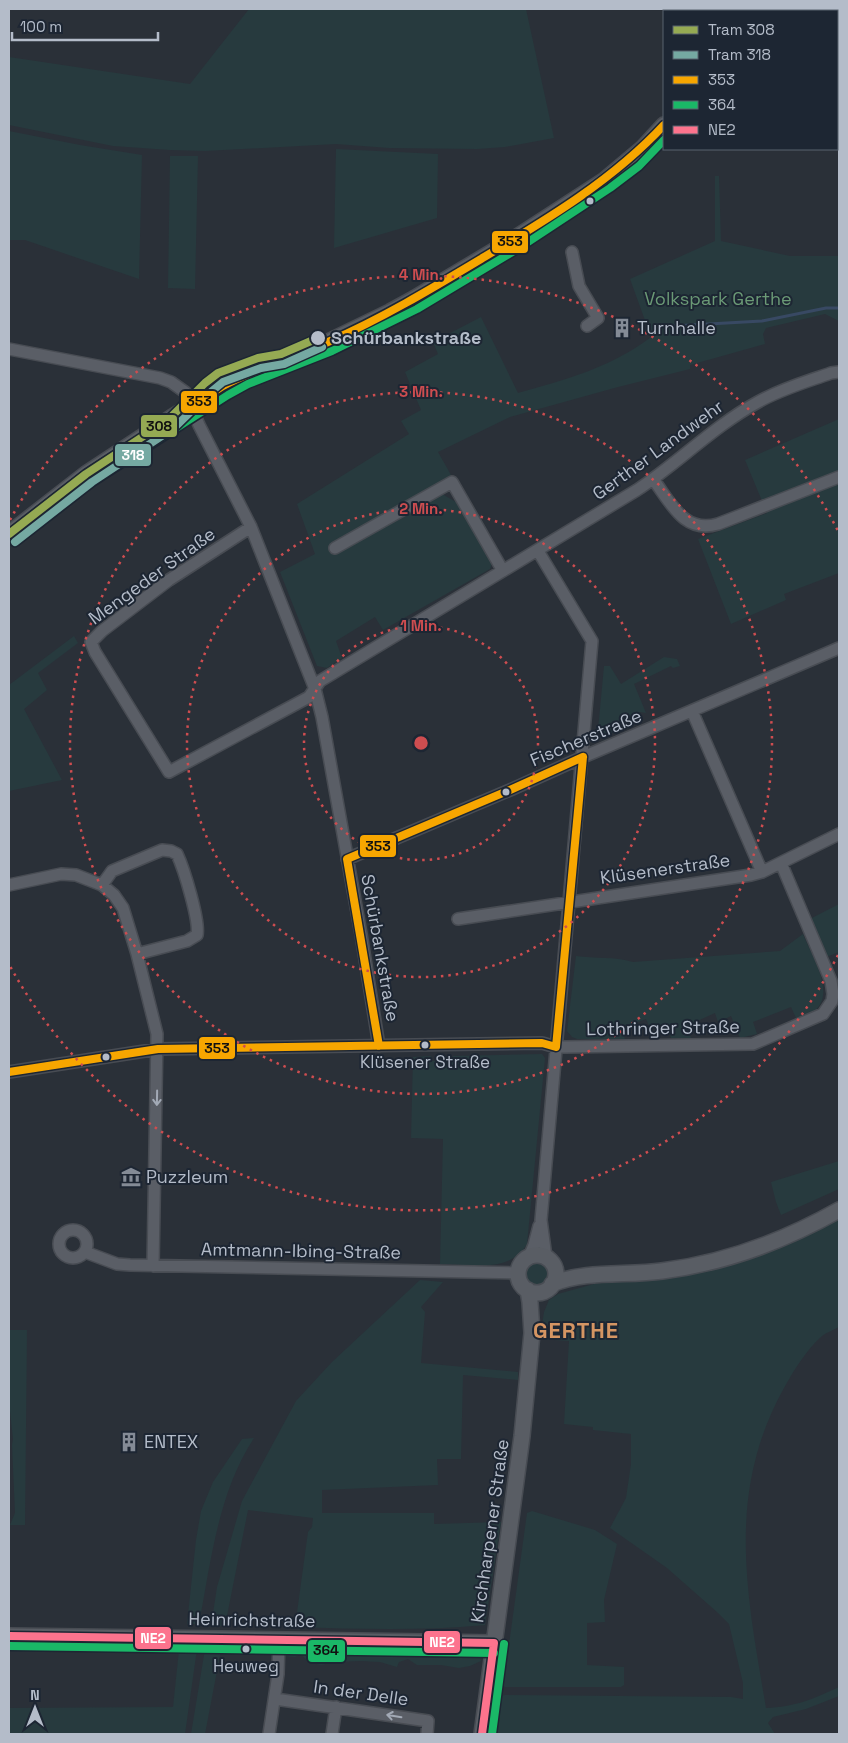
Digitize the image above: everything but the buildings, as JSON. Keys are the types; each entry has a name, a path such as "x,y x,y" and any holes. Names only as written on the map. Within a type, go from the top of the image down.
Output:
{"street":[{"path":"9,534 86,474 233,380 328,342 412,300 514,239 604,180 632,158 662,130"},
{"path":"572,252 579,286 598,318 587,326"},
{"name":"Schürbankstraße","path":"9,349 160,378 182,388 185,392 190,406 251,527 315,689 322,717 361,934 379,1046"},
{"name":"Gerther Landwehr","path":"315,689 320,681 538,551 653,479 690,449 760,401 797,385 839,372"},
{"path":"653,479 682,518 694,525 703,527 718,524 839,477"},
{"path":"335,548 452,482 503,572"},
{"name":"Mengeder Straße","path":"251,527 169,580 102,630 91,642 169,772 309,697 315,689"},
{"path":"538,551 592,641 541,1220 529,1257 521,1264 518,1273 520,1283 528,1290 534,1292 572,1277 659,1272 721,1259 760,1248 788,1237 839,1210"},
{"name":"Fischerstraße","path":"347,859 839,648"},
{"path":"692,711 762,872"},
{"name":"Klüsenerstraße","path":"458,919 762,872 839,834"},
{"path":"102,885 112,871 162,850 178,854 198,927 197,935 187,940 137,954"},
{"name":"Lothringer Straße","path":"9,1072 158,1049 542,1043 556,1047 753,1044 821,1016 830,1006 833,994 831,981 781,863"},
{"path":"9,885 62,874 76,875 102,885 114,895 123,908 137,954 157,1034 153,1266"},
{"path":"541,1220 549,1260 556,1274 549,1287"},
{"name":"Amtmann-Ibing-Straße","path":"85,1252 117,1264 153,1266 518,1273"},
{"path":"529,1257 540,1255 565,1270 600,1275"},
{"name":"Kirchharpener Straße","path":"482,1734 515,1501 532,1333 539,1304 549,1287"},
{"name":"Kirchharpener Straße","path":"528,1290 532,1333"},
{"name":"Heinrichstraße","path":"9,1636 494,1643"},
{"path":"269,1734 273,1702 276,1698 279,1639"},
{"name":"In der Delle","path":"276,1698 428,1721 427,1734"},
{"path":"332,1734 336,1707"}],"green space":[{"path":"249,9 526,9 554,138 505,147 477,149 389,148 336,144 205,151 113,146 9,125 9,57 190,84"},
{"path":"839,9 839,133 838,10"},
{"path":"9,131 142,155 139,279 25,240 9,240"},
{"path":"336,149 438,154 437,218 334,248"},
{"path":"170,156 198,156 195,289 168,288"},
{"name":"Volkspark Gerthe","path":"715,176 719,176 721,241 790,256 839,256 839,321 825,314 766,328 763,334 765,344 690,365 690,369 510,417 438,452 451,475 437,484 442,494 456,502 492,563 490,569 383,630 375,617 336,641 342,658 327,668 317,666 280,572 315,554 297,504 409,434 401,421 421,410 405,372 438,354 433,342 481,317 518,393 588,371 620,357 651,337 630,279 715,241"},
{"path":"839,419 839,573 784,594 786,600 731,624 698,539 767,513 745,460"},
{"path":"74,636 78,643 38,673 47,690 24,709 62,780 9,791 9,685"},
{"path":"664,657 677,659 680,666 673,668 671,666 634,684 646,713 640,712 630,716 633,724 607,735 602,735 598,730 604,666 610,666 621,684"},
{"path":"839,904 839,952 826,957 810,919"},
{"path":"803,934 823,984 823,995 820,1004 814,1011 808,1014 796,1018 791,1007 753,1022 757,1034 740,1038 731,1016 718,1022 715,1013 686,1026 691,1038 671,1038 665,1023 650,1028 646,1019 621,1028 625,1039 577,1039 572,1037 567,1031 576,956 619,959 633,962 780,951"},
{"path":"542,1054 545,1058 527,1244 520,1253 500,1264 476,1266 440,1264 443,1139 411,1138 413,1057 431,1056 432,1061 453,1060 453,1056"},
{"path":"839,1161 839,1189 781,1215 771,1182"},
{"path":"839,1218 839,1327 822,1336 806,1353 784,1388 766,1428 754,1467 747,1506 746,1545 752,1625 766,1708 804,1702 839,1687 839,1696 806,1709 773,1717 768,1723 775,1734 494,1734 500,1696 505,1695 731,1697 743,1699 743,1683 729,1624 667,1568 610,1528 626,1498 631,1464 631,1434 593,1430 593,1427 564,1424 569,1341 540,1339 544,1312 549,1300 558,1294 594,1284 680,1274 764,1253 804,1237"},
{"path":"537,1263 547,1270 548,1274 541,1284 537,1285 527,1278 526,1274 533,1264"},
{"path":"420,1280 443,1282 421,1307 425,1312 421,1363 518,1372 518,1380 463,1375 461,1459 437,1459 438,1485 322,1490 322,1513 434,1513 434,1524 501,1522 485,1625 414,1629 295,1627 308,1532 312,1527 313,1518 248,1510 225,1626 211,1626 217,1587 242,1501 296,1401 332,1362"},
{"path":"9,1330 27,1330 25,1525 10,1525 15,1513 13,1439 9,1402"},
{"path":"254,1438 232,1481 224,1504 212,1552 199,1624 187,1624 201,1511 213,1482 242,1439"},
{"path":"532,1511 595,1530 617,1544 604,1600 605,1622 587,1623 587,1665 624,1667 624,1685 621,1687 505,1687 501,1683 504,1681 527,1513"},
{"path":"286,1647 394,1652 478,1653 481,1661 459,1668 441,1665 417,1665 408,1659 399,1662 397,1667 380,1662 361,1661 321,1665 308,1662 301,1654 295,1657 284,1656"},
{"path":"197,1649 185,1734 9,1734 9,1708 173,1707 179,1650"},
{"path":"205,1649 221,1650 205,1734 191,1734"}],"waterway":[{"path":"673,326 762,321 826,308 839,308"}],"tram line":[{"name":"308","path":"9,534 86,474 168,420 205,383 218,373 258,358 281,354 318,338"},
{"name":"318","path":"15,542 92,482 174,428 223,382 261,368 284,364 322,347"}],"transit line":[{"name":"353","path":"9,534 86,474 223,386 262,368 328,342 387,314 530,229 600,182 623,164 663,126"},
{"name":"364","path":"15,542 92,482 228,395 248,384 332,351 417,309 519,248 610,188 639,166 663,141"},
{"name":"353","path":"379,1046 347,859 583,757"},
{"name":"353","path":"9,1072 158,1049 542,1043 556,1047 583,757"},
{"name":"NE2","path":"9,1636 494,1643 482,1734"},
{"name":"364","path":"492,1734 504,1644"},
{"name":"364","path":"9,1646 494,1653"}],"place":[{"name":"Turnhalle","path":"622,328"},
{"name":"Schürbankstraße","path":"318,338"},
{"name":"Klüsener Straße","path":"425,1045"},
{"name":"Puzzleum","path":"131,1177"},
{"name":"ENTEX","path":"129,1442"},
{"name":"Heuweg","path":"246,1649"}],"district":[{"name":"GERTHE","path":"576,1330"}]}
